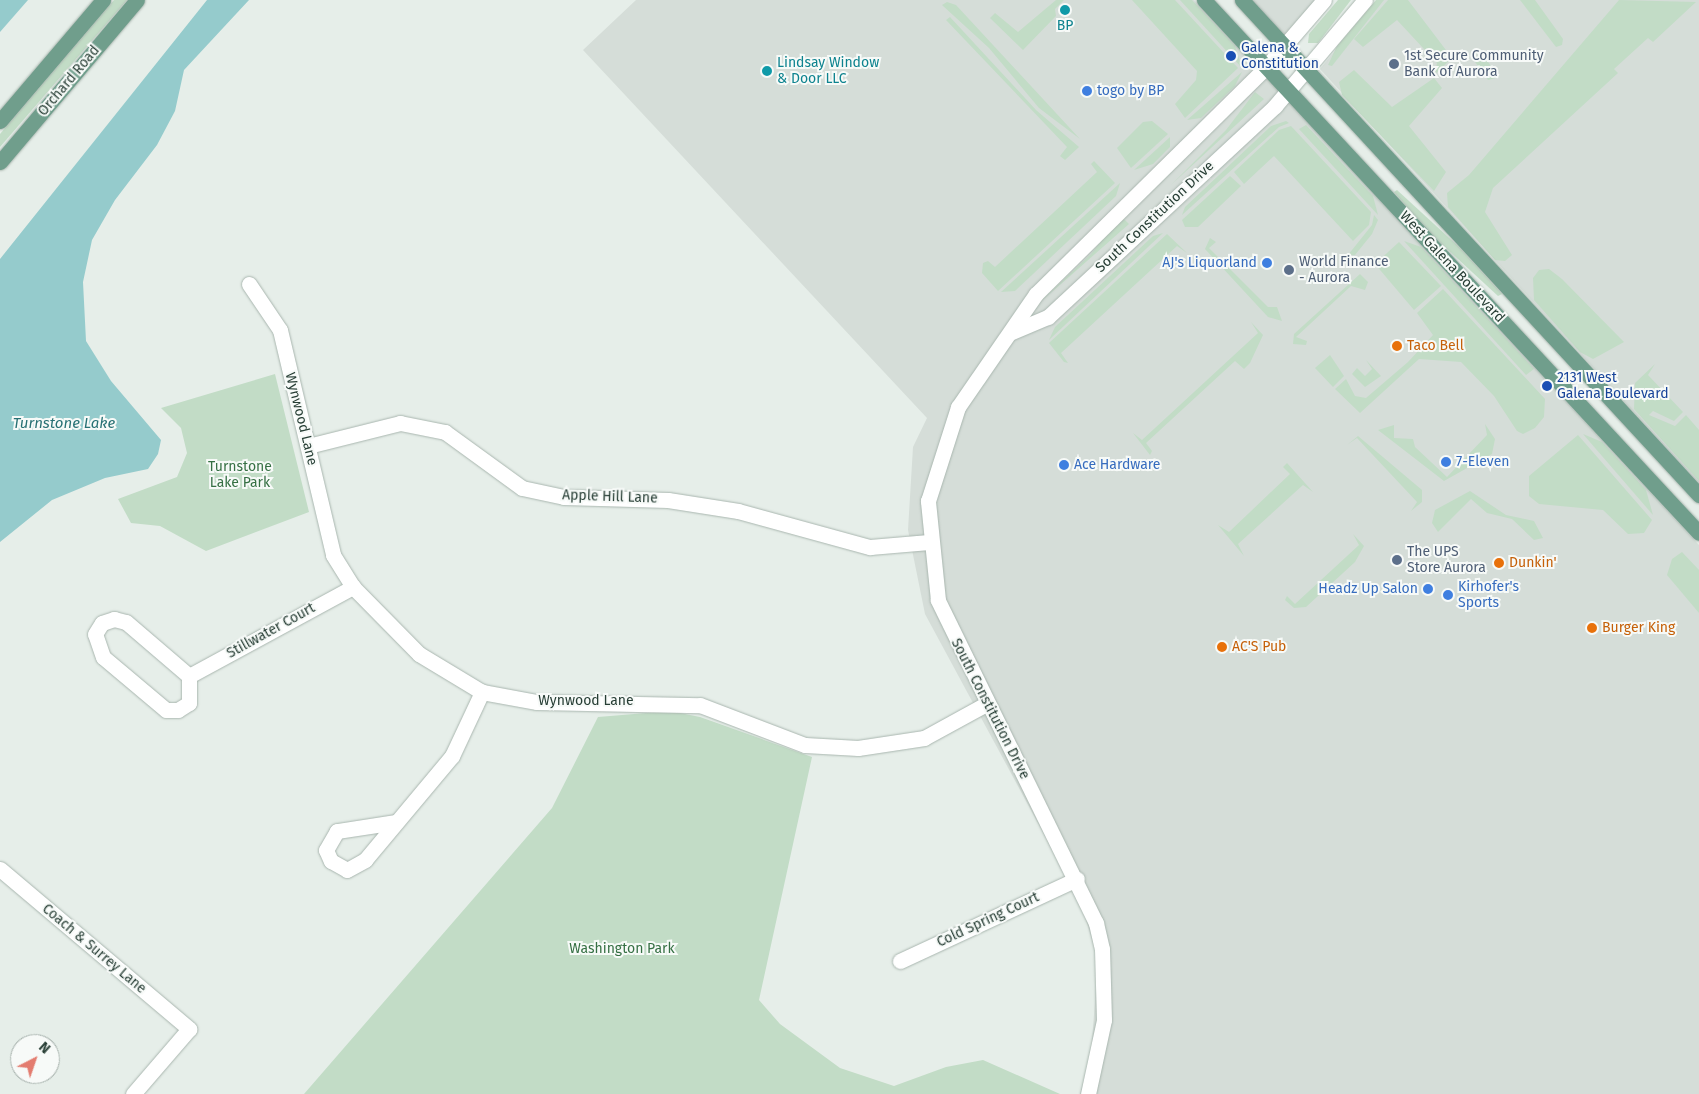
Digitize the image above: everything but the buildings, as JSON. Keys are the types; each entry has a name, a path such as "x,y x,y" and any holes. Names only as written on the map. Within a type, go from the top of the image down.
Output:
{"main road":[{"name":"Orchard Road","path":"0,121 103,0"},
{"name":"Orchard Road","path":"0,162 138,0"},
{"name":"West Galena Boulevard","path":"1204,0 1699,533"},
{"name":"West Galena Boulevard","path":"1242,0 1699,495"}],"street":[{"name":"South Constitution Drive","path":"1088,1094 1104,1020 1102,948 1076,879 986,704 938,600 929,542 928,501 945,436 970,386 1012,332 1036,294 1267,66 1324,0"},
{"name":"South Constitution Drive","path":"1012,332 1048,316 1289,91 1364,0"},
{"name":"Wynwood Lane","path":"249,284 280,330 333,555 353,587 419,654 482,692 538,702 700,705 805,745 858,748 924,738 986,704"},
{"name":"Apple Hill Lane","path":"308,446 400,423 445,432 522,488 564,497 668,500 738,511 870,548 929,542"},
{"name":"Stillwater Court","path":"189,676 353,587"},
{"path":"126,622 189,676 189,702 178,710 166,710 103,657 95,634 102,623 126,622"},
{"path":"396,822 452,756 482,692"},
{"name":"Coach & Surrey Lane","path":"0,869 189,1029 133,1094"},
{"name":"Cold Spring Court","path":"900,961 1076,879"}],"shaded area":[{"path":"636,0 1194,0 1699,545 1699,1094 1080,1094 1091,1056 1098,959 1080,901 925,614 908,530 913,447 927,418 583,50"},
{"path":"1251,0 1315,0 1285,36"},
{"path":"1377,0 1699,0 1699,483 1320,69"}],"green space":[{"path":"114,0 127,0 0,147 0,134"},
{"path":"1056,0 1064,0 1055,9 1056,16 1023,50 990,18 995,13 1018,32"},
{"path":"1132,0 1175,0 1238,68 1185,118 1175,104 1196,80 1197,71"},
{"path":"1180,0 1192,0 1235,46 1242,68"},
{"path":"1338,0 1351,0 1318,43 1308,43 1309,34"},
{"path":"1376,0 1384,0 1332,66 1328,65 1337,46"},
{"path":"1388,0 1408,0 1452,58 1435,74 1437,63 1397,20 1363,47 1354,39"},
{"path":"1520,0 1535,0 1563,39 1562,45 1556,47"},
{"path":"1619,0 1696,2 1653,42 1648,38 1614,69 1618,73 1493,188 1485,212 1512,255 1505,261 1495,260 1448,207 1447,193 1469,175"},
{"path":"947,2 956,5 1080,139 1039,108 989,48 942,5"},
{"path":"950,17 1036,110 1079,147 1065,160 1060,156 1067,147 946,20"},
{"path":"1483,55 1499,77 1488,80 1473,59"},
{"path":"1354,70 1392,107 1434,78 1442,88 1409,126 1446,172 1434,191 1342,95 1339,82"},
{"path":"1242,72 1235,86 1201,118 1187,120"},
{"path":"1255,92 1264,99 1171,185 1226,130"},
{"path":"1152,121 1168,134 1131,168 1117,148 1143,122"},
{"path":"1286,121 1289,123 1279,127 1182,215 1185,207 1271,126"},
{"path":"1306,125 1373,196 1378,215 1299,129"},
{"path":"1291,126 1371,212 1369,225 1353,241 1274,156 1244,184 1234,172 1279,130"},
{"path":"1170,137 1170,147 1153,164 1134,170"},
{"path":"1094,161 1115,183 998,291 982,273 983,263 988,261 995,267 1097,172 1091,164"},
{"path":"1230,176 1241,186 1198,227 1185,227 1182,220"},
{"path":"1120,183 1116,196 1015,291 1001,292"},
{"path":"1397,190 1458,246 1502,294 1498,296 1432,235 1394,192"},
{"path":"1374,215 1378,220 1372,234 1355,255 1348,255 1372,225"},
{"path":"1121,216 1129,224 1036,306 1091,254"},
{"path":"1163,233 1049,340 1055,327 1153,236"},
{"path":"1167,234 1187,253 1177,246 1061,353 1068,363 1064,362 1049,343"},
{"path":"1210,238 1216,242 1209,248 1268,307 1277,307 1282,321 1268,317 1205,249"},
{"path":"1404,241 1421,247 1534,369 1526,375"},
{"path":"1399,242 1441,286 1414,310 1375,264"},
{"path":"1549,269 1562,279 1624,342 1593,359 1580,352 1534,300 1533,278 1539,270"},
{"path":"1360,274 1368,282 1365,290 1351,286 1296,337 1307,341 1306,345 1293,344 1294,334"},
{"path":"1443,289 1545,399 1544,417 1535,428 1523,434 1517,431 1494,396 1461,362 1419,359 1360,413 1335,389 1346,379 1355,396 1366,398 1408,362 1433,335 1417,313"},
{"path":"1251,322 1263,335 1250,363 1244,369 1235,361 1146,443 1152,451 1150,455 1133,433 1142,440 1258,333"},
{"path":"1330,355 1344,376 1333,387 1315,368"},
{"path":"1366,360 1381,376 1365,387 1352,374 1357,368 1365,376 1372,369"},
{"path":"1655,364 1648,375 1683,412 1674,421 1653,411 1649,415 1675,426 1686,415 1699,430 1699,481 1634,409 1635,383"},
{"name":"Turnstone Lake Park","path":"275,374 309,512 206,551 160,526 131,523 118,499 177,477 187,453 181,428 161,408"},
{"path":"1485,424 1495,439 1492,454 1444,481 1378,430 1394,425 1394,438 1413,439 1415,447 1447,477 1487,435"},
{"path":"1583,434 1602,442 1646,490 1653,515"},
{"path":"1578,435 1652,520 1644,533 1628,534 1603,510 1539,504 1529,496 1529,476"},
{"path":"1358,436 1422,490 1422,502 1411,511 1417,502 1357,438 1347,445"},
{"path":"1287,463 1313,492 1303,485 1238,544 1244,556 1218,525 1229,532 1290,474 1283,467"},
{"path":"1470,491 1506,515 1534,521 1543,538 1534,540 1512,519 1487,513 1471,499 1438,532 1432,523 1435,510"},
{"path":"1353,534 1364,546 1355,562 1306,607 1294,608 1285,600 1287,596 1295,604 1359,545"},
{"path":"1682,552 1699,570 1699,613 1667,575 1672,559"},
{"name":"Washington Park","path":"670,711 700,717 812,757 759,1000 780,1024 840,1068 894,1086 946,1067 983,1060 1060,1094 304,1094 552,808 598,717"}],"water":[{"path":"0,0 28,0 0,32"},
{"name":"Turnstone Lake","path":"207,0 249,0 184,70 175,111 157,145 115,200 92,240 83,282 86,341 111,381 161,440 158,454 148,469 105,478 52,500 0,542 0,259"}],"place":[{"name":"BP","path":"1065,10"},
{"name":"Galena & Constitution","path":"1231,56"},
{"name":"1st Secure Community Bank of Aurora","path":"1394,64"},
{"name":"Lindsay Window & Door LLC","path":"767,71"},
{"name":"togo by BP","path":"1087,91"},
{"name":"AJ's Liquorland","path":"1267,263"},
{"name":"World Finance - Aurora","path":"1289,270"},
{"name":"Taco Bell","path":"1397,346"},
{"name":"2131 West Galena Boulevard","path":"1547,386"},
{"name":"7-Eleven","path":"1446,462"},
{"name":"Ace Hardware","path":"1064,465"},
{"name":"The UPS Store Aurora","path":"1397,560"},
{"name":"Dunkin'","path":"1499,563"},
{"name":"Headz Up Salon","path":"1428,589"},
{"name":"Kirhofer's Sports","path":"1448,595"},
{"name":"Burger King","path":"1592,628"},
{"name":"AC'S Pub","path":"1222,647"}]}
